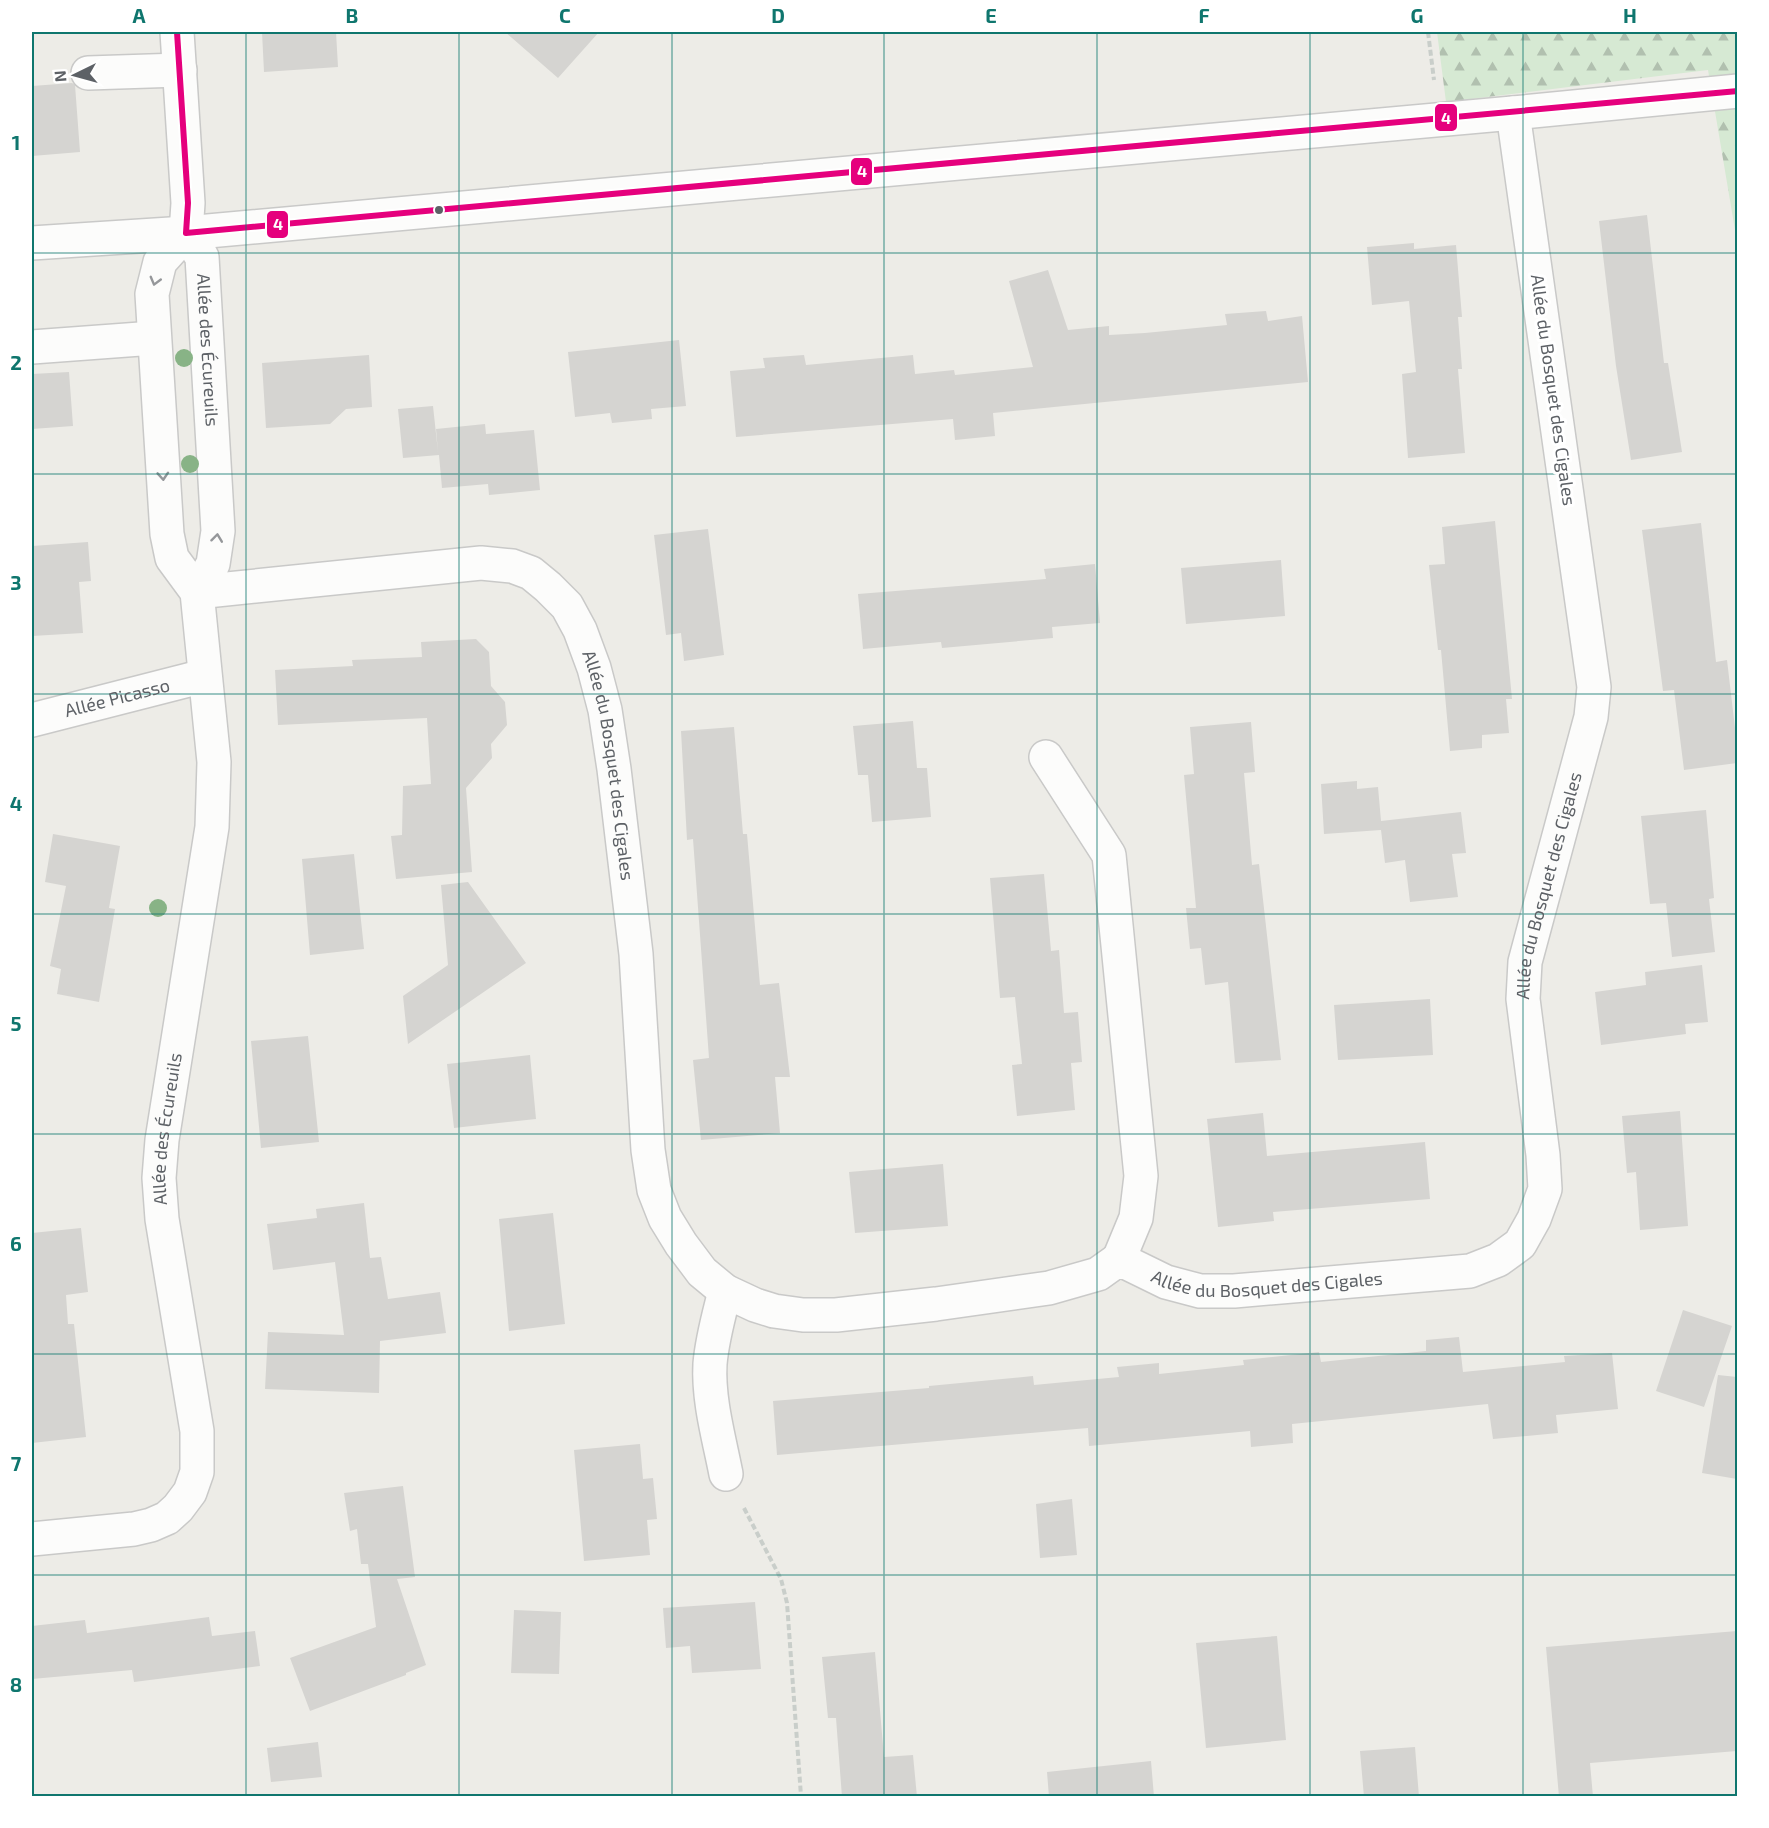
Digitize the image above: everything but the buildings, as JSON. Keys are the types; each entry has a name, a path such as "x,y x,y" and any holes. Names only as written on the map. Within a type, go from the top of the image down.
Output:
{"street":[{"path":"177,32 188,203 186,233 160,262 152,294 167,534 172,558 197,592"},
{"path":"88,73 180,70"},
{"path":"32,243 186,233 1737,91"},
{"name":"Allée du Bosquet des Cigales","path":"197,592 481,564 512,566 531,573 567,606 580,630 594,668 605,710 614,769 636,954 648,1150 654,1190 665,1218 681,1244 702,1272 725,1291 754,1305 774,1311 803,1315 836,1315 1049,1288 1098,1274 1119,1258 1166,1282 1200,1291 1234,1291 1470,1271 1498,1260 1520,1244 1534,1219 1545,1189 1543,1155 1523,999 1526,962 1591,717 1594,687 1513,113"},
{"name":"Allée des Écureuils","path":"32,1539 134,1529 151,1525 167,1518 178,1508 190,1492 197,1472 197,1431 162,1219 159,1178 162,1140 212,827 214,762 197,592 213,564 219,531 202,257 186,233"},
{"path":"32,347 154,338"},
{"name":"Allée Picasso","path":"32,720 204,676"},
{"path":"1046,757 1109,855 1141,1176 1136,1218 1119,1258"},
{"path":"725,1291 716,1325 710,1365 713,1404 726,1474"}],"path":[{"path":"1428,32 1438,120"},
{"path":"726,1474 781,1579 787,1603 801,1797"}],"green space":[{"path":"1437,32 1737,32 1737,242 1708,70 1446,102"}],"transit line":[{"name":"4","path":"177,32 188,203 186,233 1738,91"}]}
